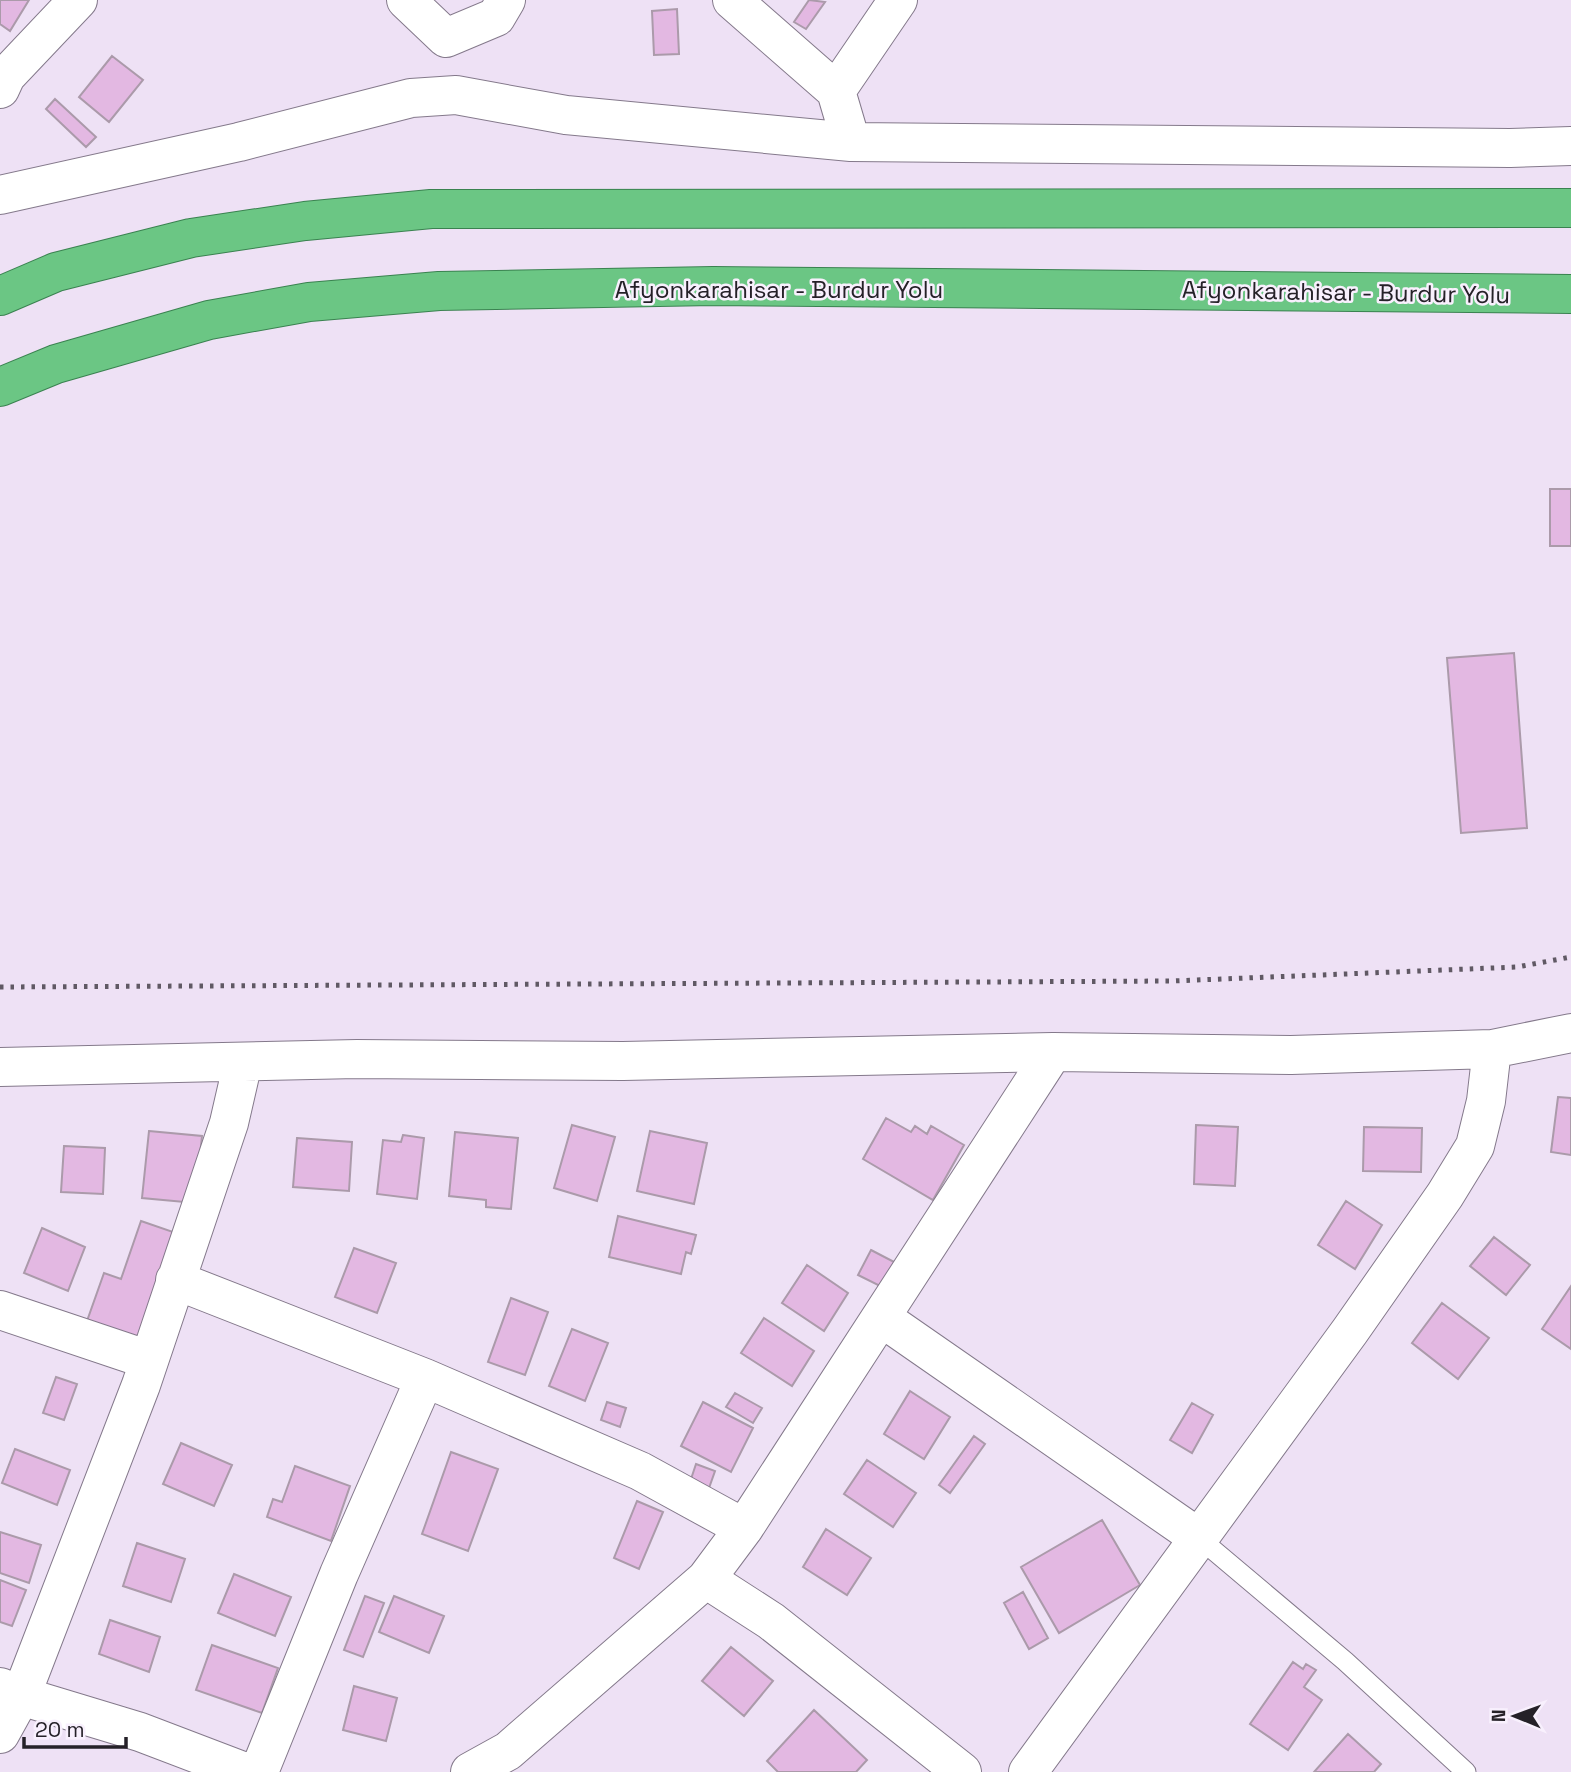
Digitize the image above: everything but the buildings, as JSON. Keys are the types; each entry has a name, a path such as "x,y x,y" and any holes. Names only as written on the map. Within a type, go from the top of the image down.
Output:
{"highway":[{"path":"0,296 56,272 191,238 305,221 431,209 1571,208"},
{"name":"Afyonkarahisar - Burdur Yolu","path":"0,387 56,364 209,320 309,302 439,291 727,286 1571,295"}],"street":[{"path":"0,89 6,76 78,0"},
{"path":"406,0 446,38 496,17 506,0"},
{"path":"732,0 836,91 850,142"},
{"path":"836,91 898,0"},
{"path":"0,195 239,142 411,98 456,95 566,115 850,142 1510,149 1571,146"},
{"path":"0,1067 357,1059 637,1060 1053,1052 1291,1055 1492,1049 1571,1033"},
{"path":"1028,1772 1350,1331 1445,1195 1475,1146 1486,1101 1492,1049"},
{"path":"470,1772 508,1751 706,1579 744,1528 1053,1052"},
{"path":"0,1734 11,1691 149,1360 229,1123 243,1062"},
{"path":"175,1280 425,1378 640,1471 744,1528"},
{"path":"0,1310 149,1360"},
{"path":"882,1318 1199,1538"},
{"path":"259,1772 339,1574 425,1378"},
{"path":"706,1579 771,1621 962,1772"},
{"path":"11,1691 140,1732 245,1772"}],"lane":[{"path":"1199,1538 1346,1661 1466,1772"}],"railway":[{"path":"0,987 1172,981 1517,967 1571,957"}]}
